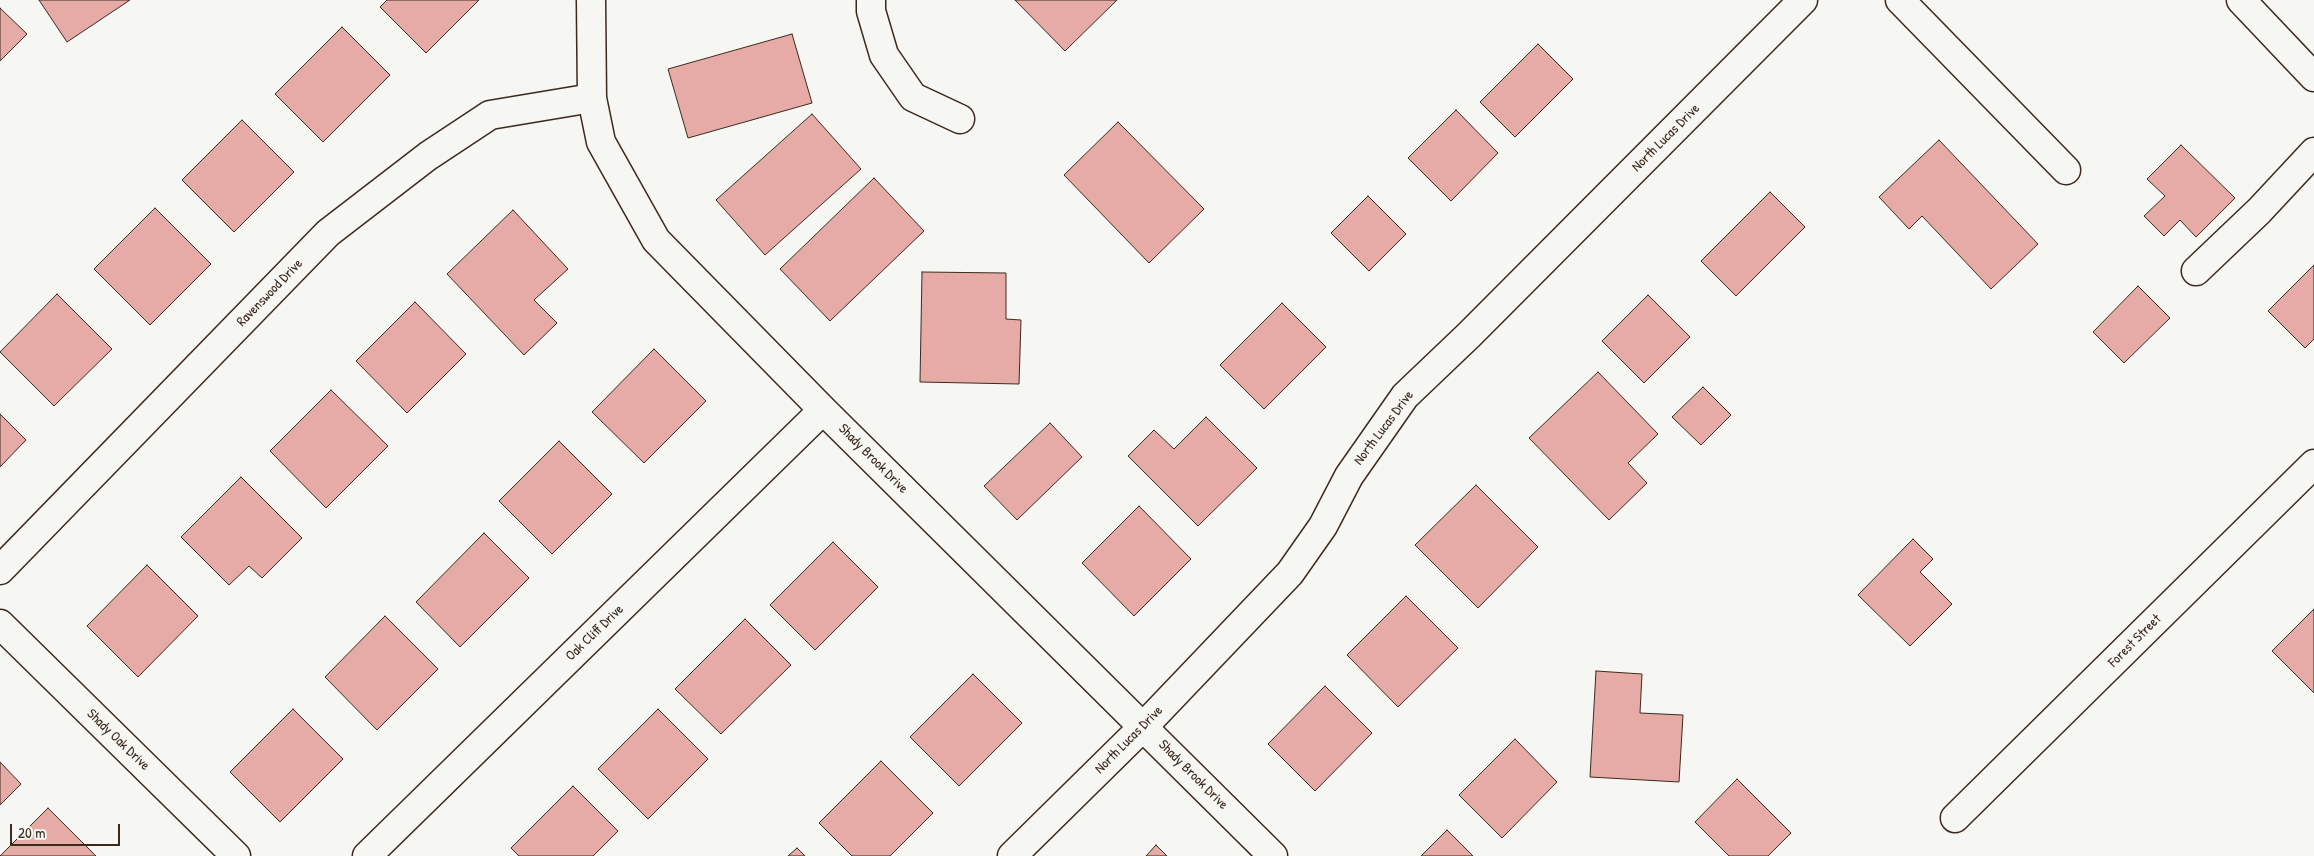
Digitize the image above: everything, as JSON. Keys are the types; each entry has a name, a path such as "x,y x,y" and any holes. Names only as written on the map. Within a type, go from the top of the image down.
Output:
{"street":[{"name":"Shady Brook Drive","path":"591,0 592,98 601,142 656,240 823,410 1144,726 1272,856"},
{"path":"871,0 871,11 884,55 913,97 960,119"},
{"name":"North Lucas Drive","path":"1012,856 1144,726 1290,574 1323,526 1348,476 1405,396 1469,335 1803,0"},
{"path":"1900,0 2066,170"},
{"path":"2241,0 2314,77"},
{"name":"Ravenswood Drive","path":"0,570 328,234 428,156 490,115 592,98"},
{"path":"2196,271 2259,211 2314,152"},
{"name":"Oak Cliff Drive","path":"367,856 823,410"},
{"name":"Forest Street","path":"1955,818 2314,464"},
{"name":"Shady Oak Drive","path":"0,624 236,856"}],"building":[{"path":"39,0 130,0 67,42"},
{"path":"387,0 479,0 426,53 380,7"},
{"path":"1015,0 1117,0 1065,51"},
{"path":"0,8 27,34 0,61"},
{"path":"342,27 390,75 323,142 275,94"},
{"path":"792,34 812,103 688,138 668,69"},
{"path":"1538,44 1573,79 1515,137 1480,102"},
{"path":"1456,110 1498,153 1451,201 1408,158"},
{"path":"812,114 861,169 765,255 716,200"},
{"path":"242,120 294,172 234,232 182,180"},
{"path":"1118,122 1204,209 1149,263 1064,175"},
{"path":"1939,140 2038,244 1991,289 1922,216 1909,229 1879,197"},
{"path":"2181,145 2235,198 2196,237 2180,220 2164,236 2144,216 2165,196 2147,179"},
{"path":"874,178 924,231 830,321 780,269"},
{"path":"1770,192 1805,227 1736,296 1701,261"},
{"path":"1368,196 1406,234 1369,271 1331,233"},
{"path":"155,208 211,264 150,325 94,269"},
{"path":"513,210 568,269 534,300 557,323 524,355 447,274"},
{"path":"2314,265 2314,339 2305,348 2268,311"},
{"path":"922,272 1006,273 1006,319 1021,320 1019,384 920,382"},
{"path":"2138,286 2170,318 2124,363 2093,332"},
{"path":"57,294 112,349 54,406 0,352"},
{"path":"1648,295 1690,337 1644,383 1602,341"},
{"path":"415,302 466,354 407,413 356,361"},
{"path":"1282,303 1326,347 1264,409 1220,365"},
{"path":"654,349 706,401 644,463 592,412"},
{"path":"1598,372 1658,434 1628,463 1647,483 1609,520 1529,438"},
{"path":"1703,387 1731,415 1701,445 1672,417"},
{"path":"331,390 388,446 326,508 270,451"},
{"path":"0,414 26,440 0,467"},
{"path":"1206,417 1257,468 1198,526 1128,456 1154,430 1174,449"},
{"path":"1050,423 1082,457 1017,520 984,486"},
{"path":"559,441 612,494 552,554 499,501"},
{"path":"241,477 302,538 262,578 249,566 229,585 181,537"},
{"path":"1476,485 1538,547 1478,608 1415,545"},
{"path":"1139,506 1191,559 1134,616 1082,563"},
{"path":"484,533 529,578 460,647 416,602"},
{"path":"1913,539 1933,559 1920,572 1952,604 1910,646 1858,595"},
{"path":"833,542 878,587 815,650 770,605"},
{"path":"147,565 198,616 138,677 87,626"},
{"path":"1406,596 1458,648 1398,707 1347,655"},
{"path":"2314,609 2314,693 2272,651"},
{"path":"385,616 438,669 377,730 325,677"},
{"path":"745,619 791,665 721,734 675,689"},
{"path":"1596,671 1642,674 1640,713 1683,715 1679,782 1590,777"},
{"path":"973,674 1022,723 959,786 910,737"},
{"path":"1325,686 1372,733 1315,791 1268,744"},
{"path":"293,709 343,759 280,822 230,772"},
{"path":"658,709 708,759 648,819 598,769"},
{"path":"1515,739 1557,782 1502,838 1459,795"},
{"path":"881,761 933,813 890,856 852,856 819,823"},
{"path":"0,762 21,784 0,805"},
{"path":"1737,779 1791,833 1768,856 1729,856 1695,822"},
{"path":"573,786 618,831 593,856 519,856 511,848"},
{"path":"48,808 96,856 0,856"},
{"path":"1447,830 1473,856 1421,856"},
{"path":"1156,845 1167,856 1146,856"},
{"path":"797,848 805,856 788,856"}]}
